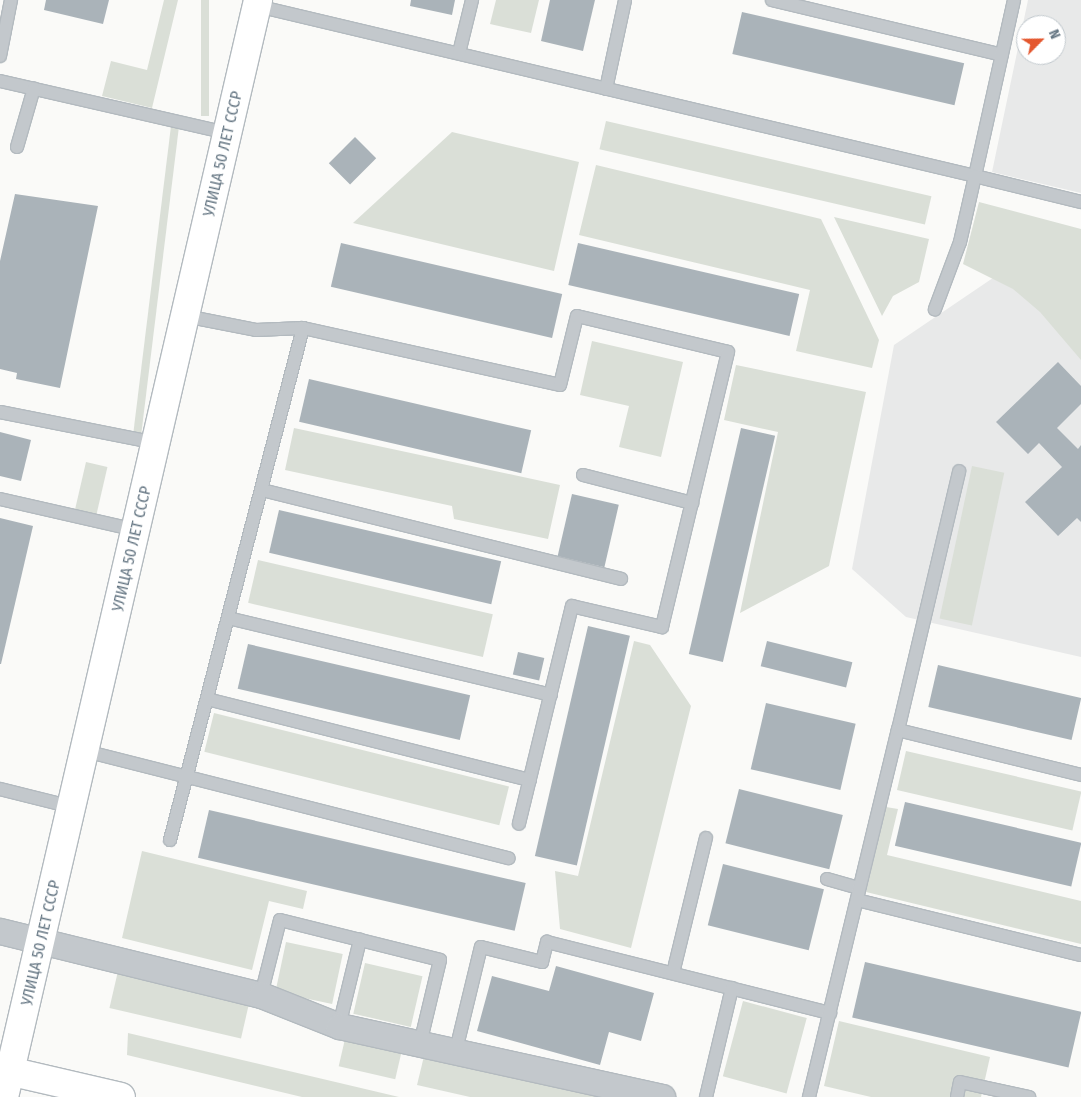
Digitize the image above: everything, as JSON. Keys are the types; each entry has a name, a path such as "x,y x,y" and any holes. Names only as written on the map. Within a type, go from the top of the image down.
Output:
{"main road":[{"name":"УЛИЦА 50 ЛЕТ СССР","path":"4,1097 6,1070 42,939 258,3"},
{"path":"6,1070 121,1097"}],"street":[{"path":"0,931 42,939 261,994 339,1026 456,1050 662,1097"}],"lane":[{"path":"0,56 11,0"},
{"path":"459,52 472,0"},
{"path":"606,89 625,0"},
{"path":"772,0 1002,55"},
{"path":"935,309 960,242 1014,0"},
{"path":"258,3 606,89 1081,202"},
{"path":"0,81 227,133"},
{"path":"17,147 34,88"},
{"path":"185,316 256,330 304,328 560,384 577,316 728,352 662,627 572,606 519,824"},
{"path":"170,840 304,328"},
{"path":"0,412 156,443"},
{"path":"809,1097 959,471"},
{"path":"583,475 692,503"},
{"path":"262,490 621,579"},
{"path":"0,499 136,530"},
{"path":"228,618 551,695"},
{"path":"207,699 530,780"},
{"path":"898,730 1081,775"},
{"path":"85,751 185,779 509,858"},
{"path":"0,789 72,807"},
{"path":"673,973 706,838"},
{"path":"826,879 858,894 1081,954"},
{"path":"261,994 280,920 440,960 420,1044"},
{"path":"339,1026 360,940"},
{"path":"456,1050 481,947 542,962 548,942 830,1012"},
{"path":"706,1097 732,988"},
{"path":"957,1097 960,1082 1029,1097"}],"shaded area":[{"path":"164,0 178,0 152,108 102,96 111,61 147,70"},
{"path":"201,0 209,0 209,116 201,116"},
{"path":"496,0 539,0 531,33 490,24"},
{"path":"1028,0 1081,0 1081,193 992,172 1016,57 1016,65 1066,65 1066,15 1025,15"},
{"path":"606,121 931,196 925,224 599,149"},
{"path":"171,126 179,127 141,434 133,433"},
{"path":"452,132 579,162 554,271 353,223"},
{"path":"596,165 821,219 879,340 872,368 796,351 810,290 579,235"},
{"path":"979,202 1081,229 1081,360 1040,312 1013,289 963,264"},
{"path":"834,217 929,239 919,282 893,296 882,316"},
{"path":"1055,236 1081,270 1081,657 906,617 852,569 894,345"},
{"path":"592,341 683,362 661,457 619,447 629,406 580,395"},
{"path":"736,365 866,392 829,566 740,613 778,432 724,420"},
{"path":"294,428 560,485 548,539 454,519 452,506 285,470"},
{"path":"86,462 107,467 96,516 75,511"},
{"path":"972,466 1004,473 972,625 940,619"},
{"path":"258,560 493,614 483,657 248,603"},
{"path":"634,641 650,645 691,706 631,948 560,929 555,871 578,876"},
{"path":"214,713 509,787 499,825 204,752"},
{"path":"906,751 1081,791 1072,830 897,790"},
{"path":"886,807 898,809 887,855 1081,901 1081,944 866,892"},
{"path":"142,851 307,891 303,909 269,901 252,970 122,938"},
{"path":"286,942 343,954 332,1004 275,992"},
{"path":"365,963 422,976 411,1027 353,1014"},
{"path":"118,971 250,1001 241,1038 109,1008"},
{"path":"743,1001 807,1018 787,1093 723,1076"},
{"path":"839,1021 990,1057 981,1097 871,1097 824,1086"},
{"path":"128,1033 399,1097 302,1097 127,1055"},
{"path":"345,1039 402,1052 395,1079 339,1066"},
{"path":"425,1052 623,1097 470,1097 417,1085"}],"building":[{"path":"46,0 109,0 103,24 44,10"},
{"path":"411,0 455,0 452,15 410,6"},
{"path":"550,0 595,0 583,51 541,41"},
{"path":"742,12 964,63 954,105 732,54"},
{"path":"355,137 376,158 350,184 329,163"},
{"path":"15,194 98,206 60,388 16,379 17,373 0,369 0,261"},
{"path":"341,243 562,294 552,338 331,287"},
{"path":"578,243 799,294 790,336 568,285"},
{"path":"1058,362 1081,386 1081,404 1057,428 1078,449 1081,445 1081,522 1077,518 1058,536 1025,502 1062,467 1039,443 1028,454 996,422"},
{"path":"309,379 531,430 521,473 299,422"},
{"path":"741,428 775,436 723,662 689,654"},
{"path":"0,432 31,440 21,481 0,476"},
{"path":"572,494 619,505 604,567 558,556"},
{"path":"279,510 501,561 491,604 269,553"},
{"path":"0,518 33,526 1,664 0,664"},
{"path":"588,626 630,636 577,866 535,856"},
{"path":"767,641 852,662 846,688 761,666"},
{"path":"248,644 470,695 460,740 238,689"},
{"path":"518,652 544,658 539,680 513,674"},
{"path":"938,665 1081,698 1072,740 928,707"},
{"path":"766,703 856,724 840,790 751,769"},
{"path":"739,789 843,815 829,869 725,843"},
{"path":"905,802 1081,843 1071,887 895,846"},
{"path":"209,810 526,883 515,931 198,858"},
{"path":"723,864 824,889 809,950 708,925"},
{"path":"865,962 1081,1012 1068,1067 852,1018"},
{"path":"556,966 654,993 641,1041 609,1032 600,1065 477,1031 492,976 549,991"}]}
